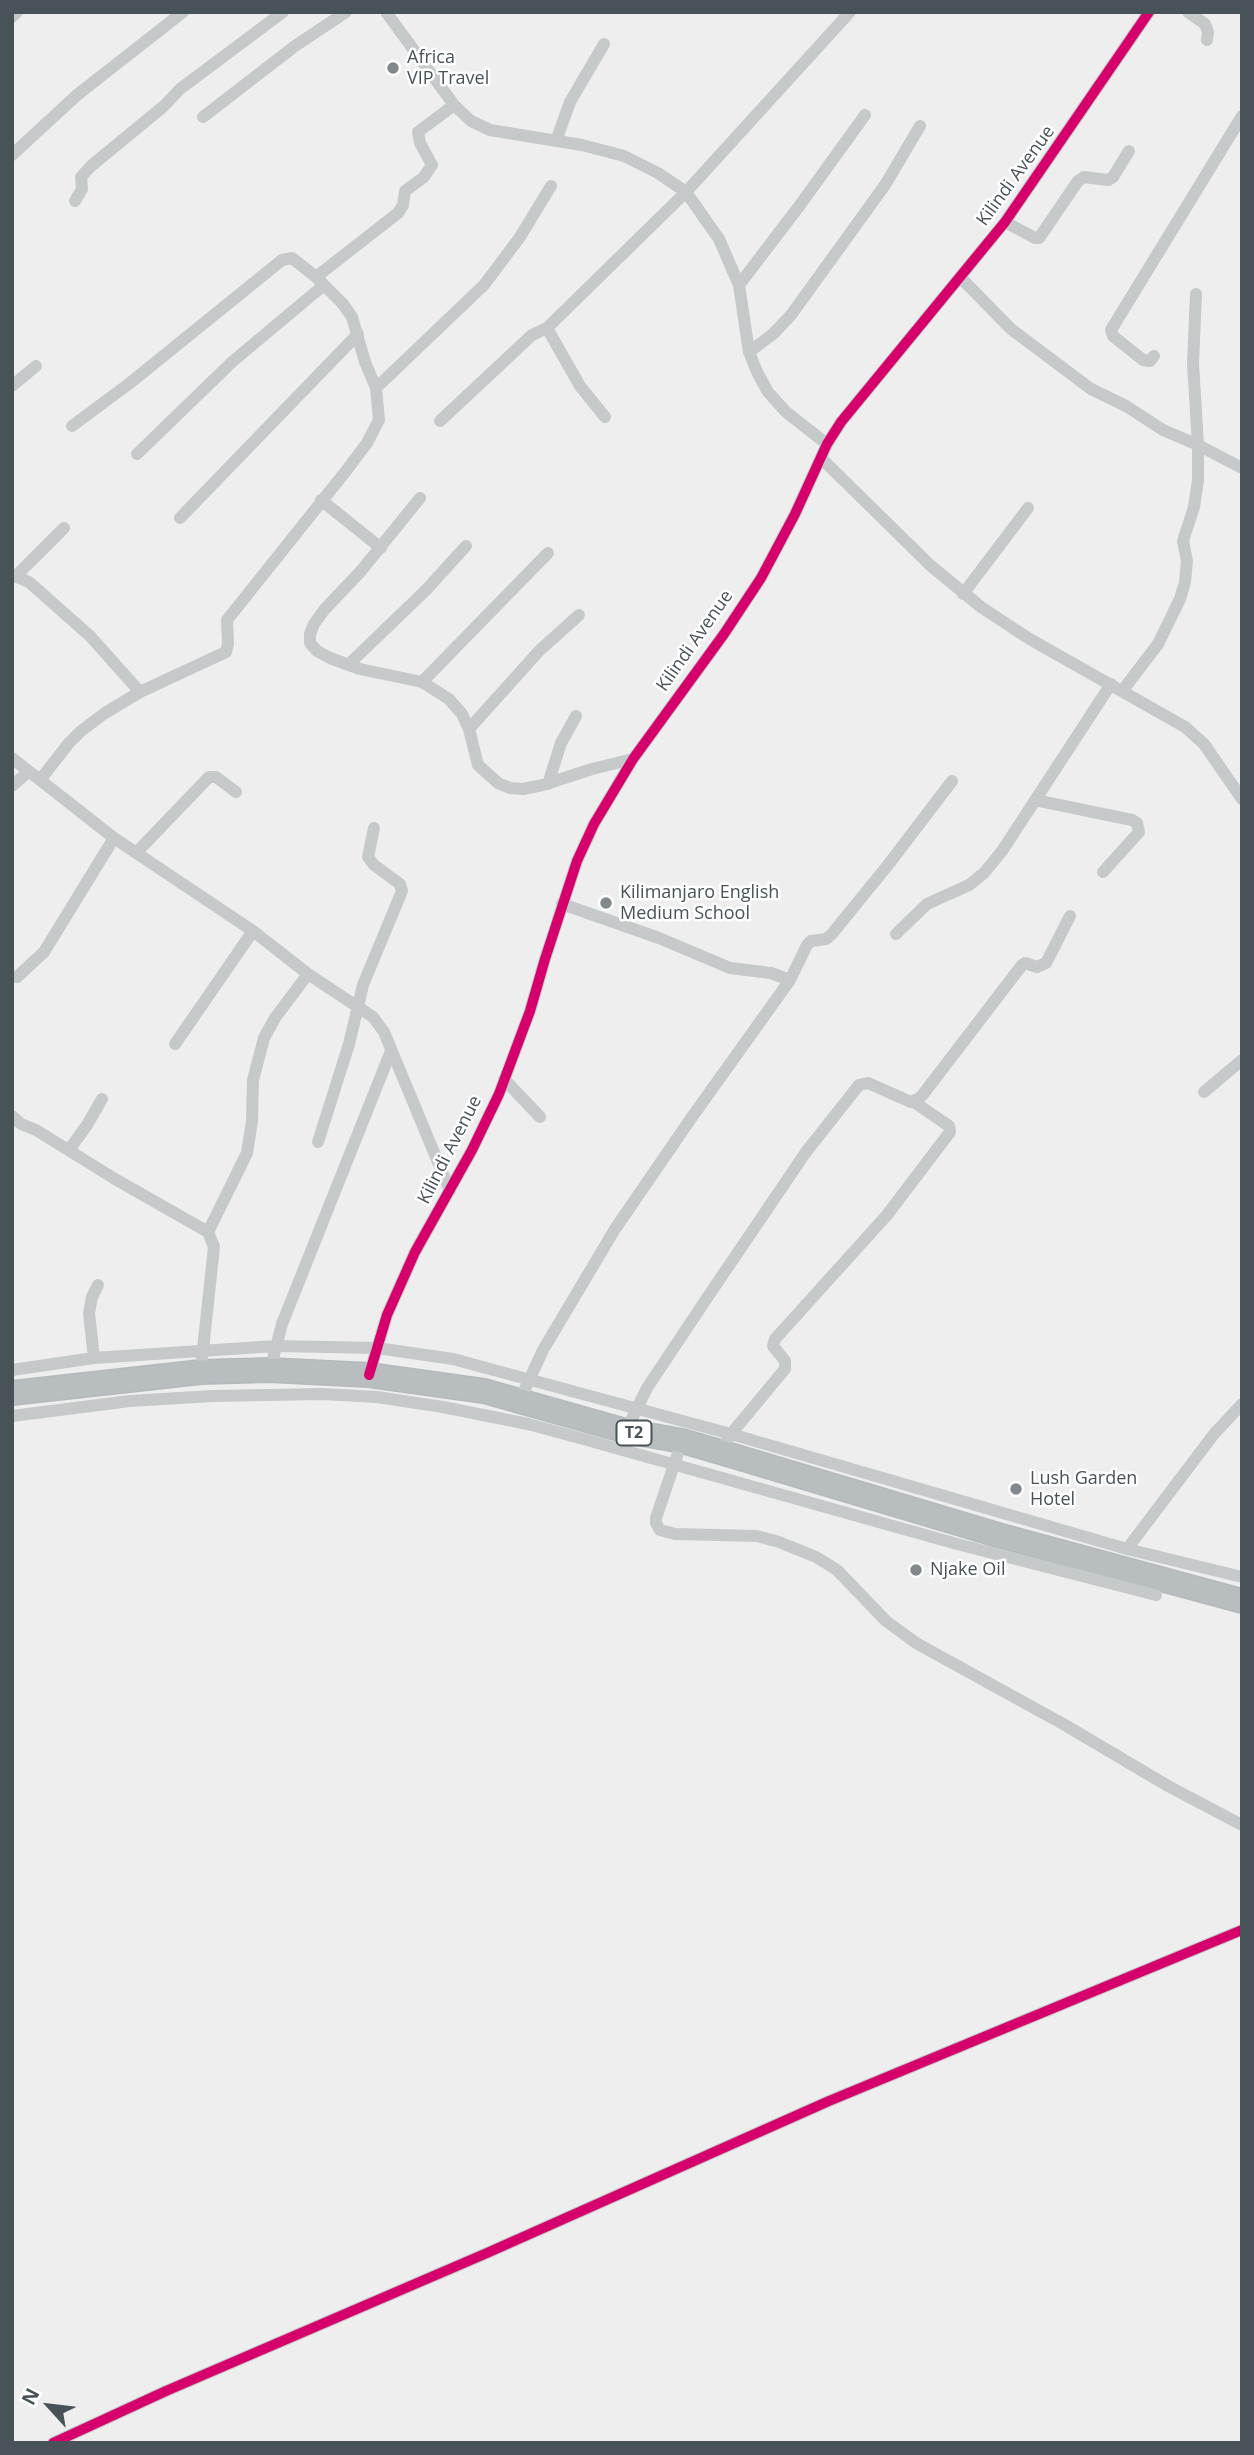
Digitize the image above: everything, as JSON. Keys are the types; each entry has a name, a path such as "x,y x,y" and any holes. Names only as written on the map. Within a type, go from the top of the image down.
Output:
{"highway":[{"name":"T2","path":"12,1394 202,1361 270,1370 369,1375 484,1391 626,1431 682,1441 726,1443 998,1535 1242,1601"}],"street":[{"path":"12,17 17,12"},
{"path":"12,155 77,95 183,12"},
{"path":"75,201 82,189 81,177 90,166 180,89 283,12"},
{"path":"203,117 295,46 346,12"},
{"path":"386,12 454,105 471,121 490,130 593,147 624,156 658,173 686,192 719,239 739,285 749,352 768,392 786,412 827,444"},
{"path":"440,421 532,335 547,328 686,192 850,12"},
{"name":"Kilindi Avenue","path":"369,1375 387,1315 415,1252 485,1124 504,1079 530,1011 577,861 594,824 633,760 761,578 822,459 827,444 856,403 1005,222 1149,12"},
{"path":"1188,12 1205,24 1209,32 1207,40"},
{"path":"556,141 570,102 604,44"},
{"path":"137,454 232,362 398,213 403,205 405,191 424,177 432,165 420,143 418,132 454,105"},
{"path":"739,285 865,115"},
{"path":"1154,356 1150,361 1143,360 1113,337 1111,330 1242,117"},
{"path":"749,352 773,334 808,293 885,185 920,127"},
{"path":"1005,222 1039,238 1078,181 1084,177 1108,180 1113,177 1129,151"},
{"path":"376,388 484,285 514,246 551,186"},
{"path":"40,780 81,731 140,692 226,652 227,620 367,443 379,420 376,388 352,317 320,281 292,258 282,260 72,426"},
{"path":"961,278 1011,329 1091,389 1126,406 1163,430 1242,468"},
{"path":"897,934 927,904 969,885 984,873 1002,851 1087,725 1117,687 1158,645 1184,590 1187,561 1183,541 1194,507 1198,480 1193,363 1196,294"},
{"path":"547,328 580,386 605,417"},
{"path":"180,518 358,334"},
{"path":"12,386 36,366"},
{"path":"822,459 963,594 1028,638 1168,715 1196,736 1242,799"},
{"path":"420,498 381,548 324,610 310,634 310,643 317,651 348,665 422,682 449,699 462,714 469,729 478,765 498,783 510,788 523,789 548,784 592,769 633,760"},
{"path":"321,500 381,548"},
{"path":"963,594 1028,508"},
{"path":"64,528 14,575 29,582 90,636 140,692"},
{"path":"348,665 426,590 466,546"},
{"path":"422,682 548,553"},
{"path":"469,729 539,652 579,615"},
{"path":"548,784 561,743 576,716"},
{"path":"12,758 114,838 253,931 309,974 373,1017 384,1031 450,1191"},
{"path":"12,786 28,772"},
{"path":"137,852 208,777 216,777 236,792"},
{"path":"520,1400 550,1338 615,1228 790,979 807,945 811,941 826,939 831,935 951,781"},
{"path":"1035,800 1137,823 1139,832 1103,873"},
{"path":"318,1142 359,1008 363,985 402,891 400,884 374,866 368,857 374,828"},
{"path":"16,977 44,952 114,838"},
{"path":"562,904 659,938 730,968 771,973 790,979"},
{"path":"915,1102 965,1042 1022,965 1025,963 1037,967 1046,963 1070,916"},
{"path":"175,1044 253,931"},
{"path":"208,1232 247,1153 252,1121 253,1080 264,1038 275,1018 309,974"},
{"path":"270,1370 282,1324 391,1051"},
{"path":"1204,1092 1242,1060"},
{"path":"504,1079 540,1117"},
{"path":"626,1431 636,1408 679,1338 806,1152 859,1085 868,1083 915,1102 948,1126 950,1132 887,1215 775,1339 773,1346 785,1361 785,1369 726,1443"},
{"path":"69,1150 88,1125 102,1099"},
{"path":"12,1116 21,1124 36,1130 208,1232 214,1247 202,1361"},
{"path":"94,1358 89,1313 98,1285"},
{"path":"12,1370 94,1358 202,1361 276,1346 377,1348 453,1360 636,1408 726,1443 1242,1577"},
{"path":"12,1416 171,1399 352,1395 443,1407 527,1424 957,1544 1156,1595"},
{"path":"1127,1549 1214,1434 1242,1404"},
{"path":"682,1441 656,1518 660,1530 671,1534 757,1536 816,1557 838,1570 886,1621 916,1643 1242,1825"},
{"path":"53,2443 853,2091 1242,1930"}],"cycle path":[{"path":"369,1375 387,1315 415,1252 472,1150 499,1094 530,1011 577,861 594,824 633,759 724,634 761,578 795,514 827,444 841,422 1005,222 1149,12"},
{"path":"53,2443 829,2101 1242,1930"}],"place":[{"name":"Africa VIP Travel","path":"393,68"},
{"name":"Kilimanjaro English Medium School","path":"606,903"},
{"name":"Lush Garden Hotel","path":"1016,1489"},
{"name":"Njake Oil","path":"916,1570"}]}
